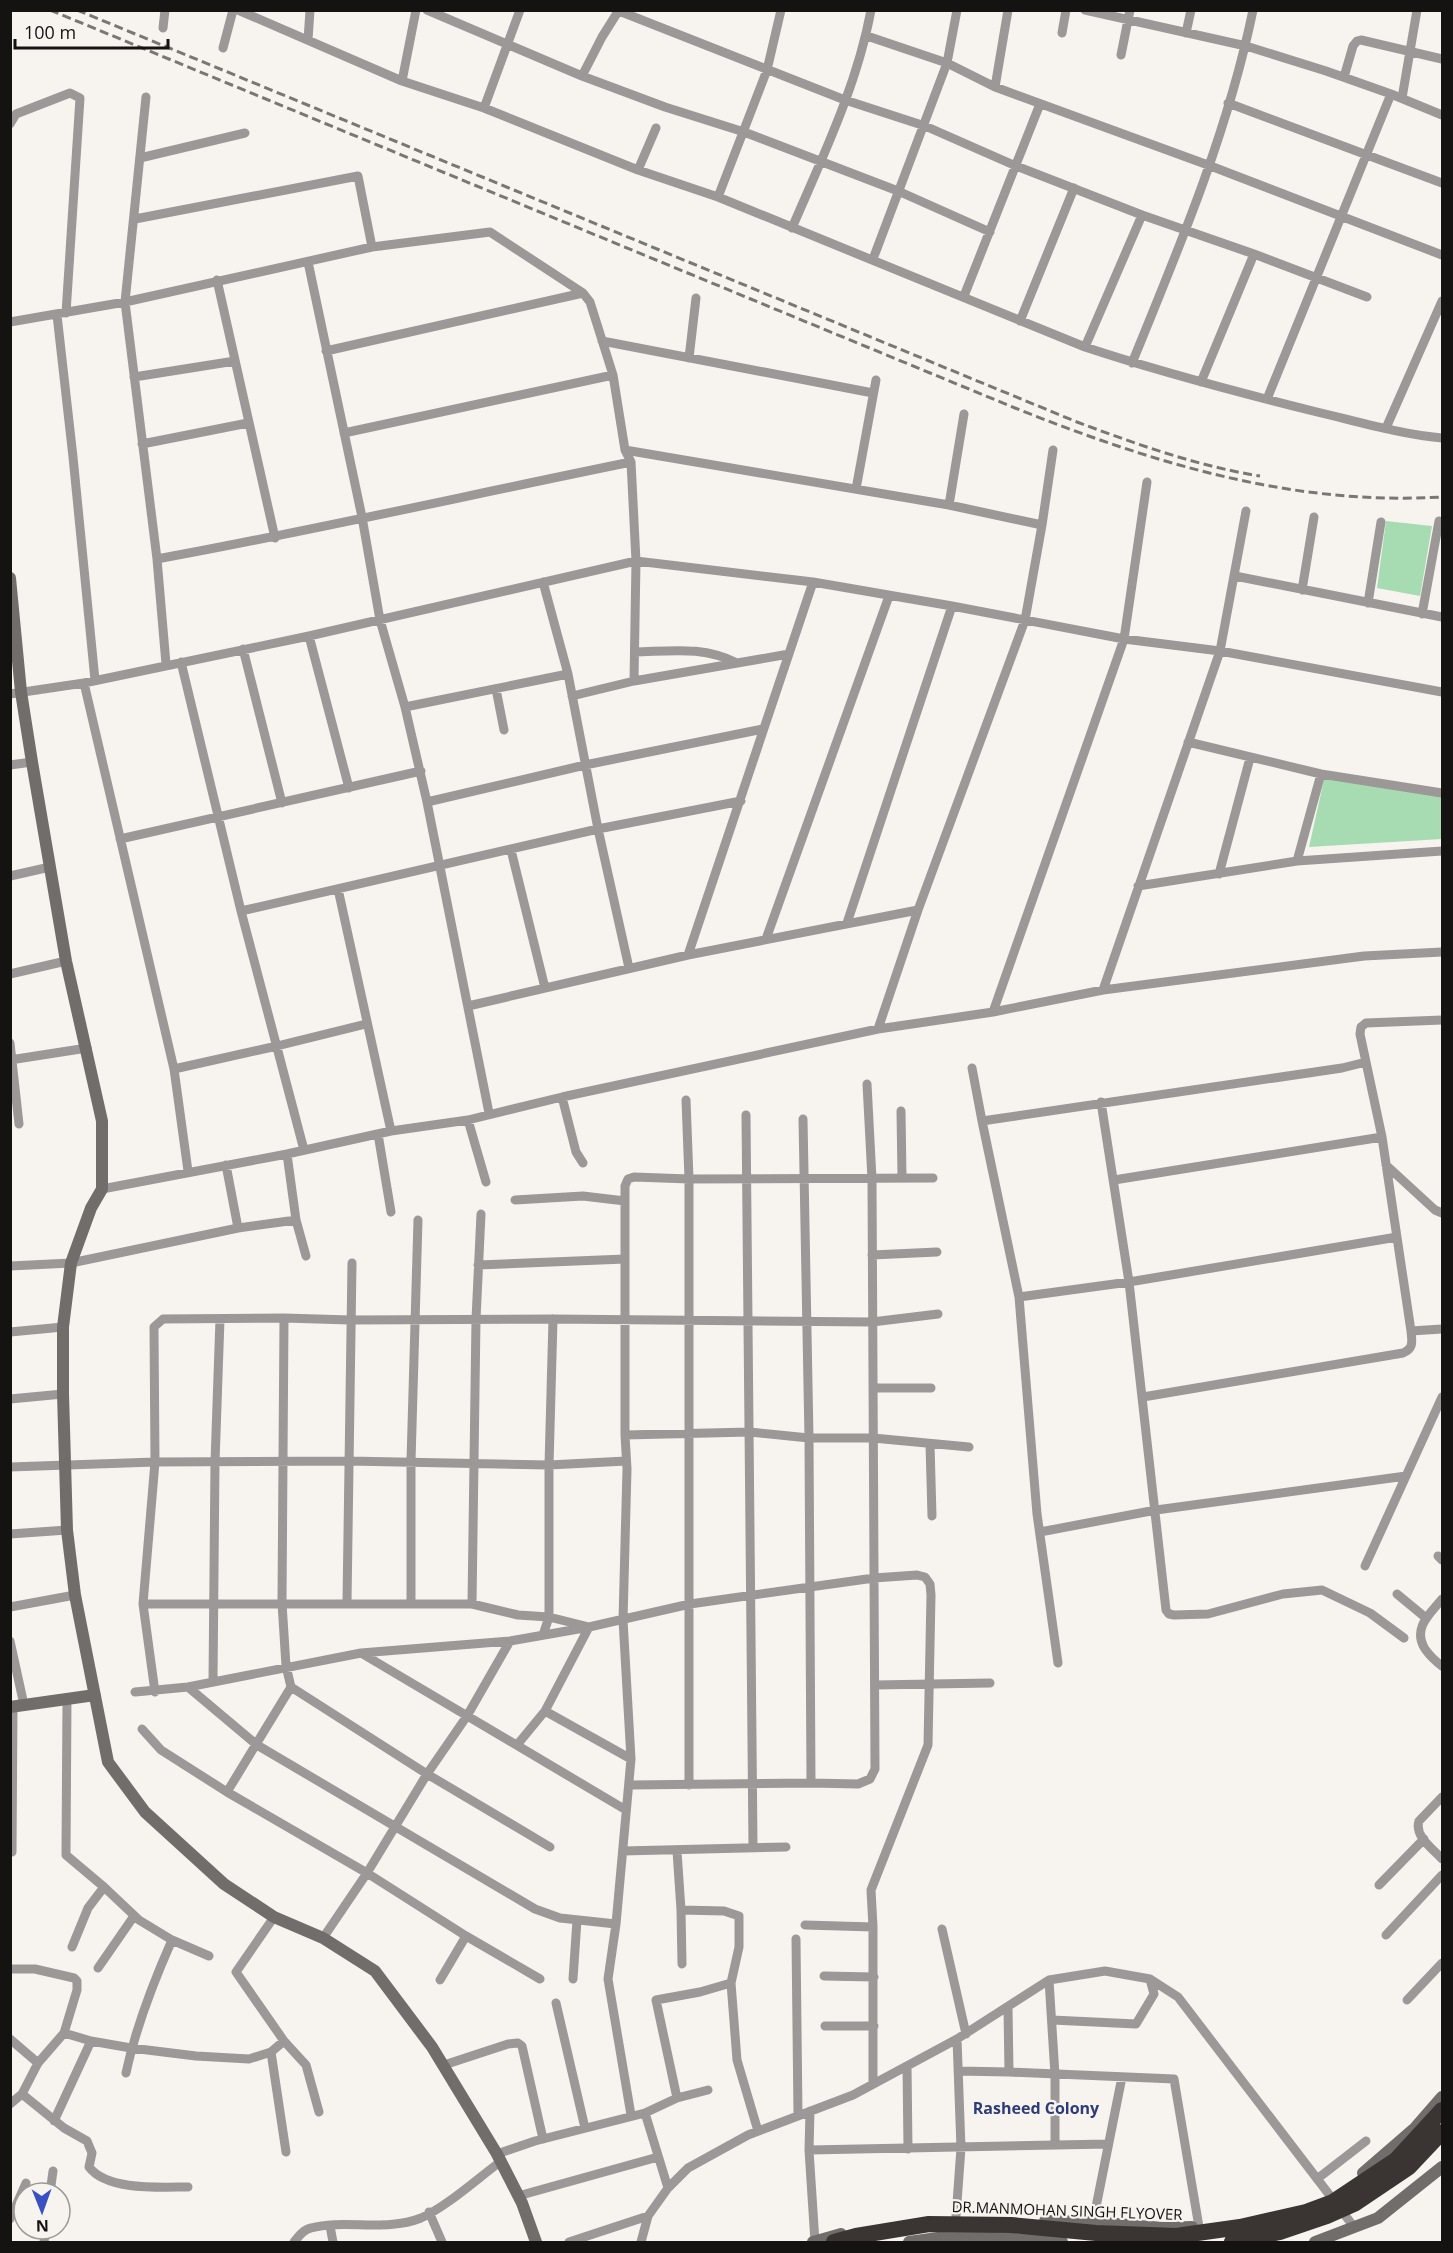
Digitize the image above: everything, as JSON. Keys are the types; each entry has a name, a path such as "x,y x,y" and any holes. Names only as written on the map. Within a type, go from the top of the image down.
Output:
{"highway":[{"name":"DR.MANMOHAN SINGH FLYOVER","path":"834,2242 929,2224 1011,2226 1096,2233 1176,2236 1240,2227 1306,2212 1333,2202 1396,2160 1443,2110"},
{"path":"1232,2242 1280,2232 1328,2216 1354,2204 1409,2167 1443,2132"},
{"name":"DR.MANMOHAN SINGH FLYOVER","path":"876,2242 929,2232 981,2231 1096,2242"}],"street":[{"path":"163,28 165,10"},
{"path":"223,48 235,10 402,81 484,108 638,170 718,197 1085,347 1132,363 1267,399 1386,428 1443,438"},
{"path":"308,40 310,10"},
{"path":"402,81 416,10"},
{"path":"427,10 582,76 744,132 898,191 990,232"},
{"path":"484,108 520,10"},
{"path":"718,197 767,70 780,10"},
{"path":"792,228 845,100 867,36 872,10"},
{"path":"873,259 947,63 957,10"},
{"path":"995,87 1008,10"},
{"path":"1062,33 1066,10"},
{"path":"1085,10 1129,15 1186,33 1246,46 1344,77 1443,115"},
{"path":"1186,33 1191,10"},
{"path":"1132,363 1186,231 1209,165 1246,46 1253,10"},
{"path":"1402,98 1417,10"},
{"path":"582,76 602,37 619,11 845,100 925,126 1016,166 1142,215 1367,297"},
{"path":"1120,55 1129,15"},
{"path":"867,36 947,63 995,87 1209,165 1443,255"},
{"path":"1344,77 1353,46 1357,41 1369,41 1443,59"},
{"path":"10,124 16,114 70,93 80,98 62,314 73,457 95,680"},
{"path":"1267,399 1341,216 1368,156 1391,94"},
{"path":"146,97 125,302 157,559 166,664"},
{"path":"1228,103 1443,183"},
{"path":"964,296 1040,104"},
{"path":"638,170 656,128"},
{"path":"140,158 245,133"},
{"path":"135,219 358,176 372,246"},
{"path":"1020,321 1074,188"},
{"path":"1085,347 1142,215"},
{"path":"10,322 125,302 372,246 490,232 583,293 590,302 613,375 625,450 631,462 636,561 634,681"},
{"path":"1201,382 1254,254"},
{"path":"308,262 362,517 380,620 405,707 428,802 489,1113"},
{"path":"217,280 274,538"},
{"path":"326,351 583,293"},
{"path":"689,358 696,298"},
{"path":"1386,428 1443,301"},
{"path":"602,341 873,393"},
{"path":"134,377 235,361"},
{"path":"344,433 613,375"},
{"path":"856,489 876,380"},
{"path":"949,505 964,414"},
{"path":"142,444 248,423"},
{"path":"625,450 949,505 1042,525"},
{"path":"878,1029 918,910 1025,620 1053,450"},
{"path":"157,559 274,538 362,517 631,462"},
{"path":"993,1012 1124,639 1147,482"},
{"path":"1103,990 1220,651 1246,511"},
{"path":"1302,590 1314,517"},
{"path":"1422,614 1438,521"},
{"path":"1368,603 1381,522"},
{"path":"16,693 84,683 166,664 309,636 636,561 813,582 1124,639 1220,651 1443,692"},
{"path":"1235,576 1443,617"},
{"path":"10,578 16,693 32,762 66,961 102,1121 102,1189 91,1208 71,1263 63,1327 63,1395 67,1530 75,1595 108,1762 145,1812 224,1884 274,1917 323,1938 375,1971 444,2066 518,2196 536,2242"},
{"path":"543,582 568,674 598,829 629,968"},
{"path":"688,955 813,582"},
{"path":"766,939 889,596"},
{"path":"847,923 952,606"},
{"path":"309,636 349,788"},
{"path":"243,649 282,803"},
{"path":"635,652 706,652 718,654 737,663"},
{"path":"572,696 634,681 789,654"},
{"path":"181,662 303,1150"},
{"path":"405,707 568,674"},
{"path":"84,683 174,1069 188,1171"},
{"path":"496,689 504,730"},
{"path":"428,802 585,765 763,729"},
{"path":"1188,742 1321,774 1443,793"},
{"path":"1219,874 1250,758"},
{"path":"10,765 32,762"},
{"path":"120,839 421,771"},
{"path":"1296,861 1321,774"},
{"path":"242,911 439,864 741,801"},
{"path":"511,850 545,988"},
{"path":"1138,886 1296,861 1443,851"},
{"path":"10,876 50,867"},
{"path":"338,889 391,1131"},
{"path":"468,1006 688,955 918,910"},
{"path":"102,1189 287,1154 391,1131 468,1120 489,1113 878,1029 993,1012 1103,990 1364,956 1443,952"},
{"path":"10,974 66,961"},
{"path":"1143,1397 1404,1353 1410,1350 1413,1345 1382,1137 1360,1034 1361,1027 1366,1023 1443,1020"},
{"path":"174,1069 366,1024"},
{"path":"10,1043 19,1124"},
{"path":"11,1060 87,1048"},
{"path":"982,1121 1342,1068 1366,1062"},
{"path":"972,1068 1019,1298 1040,1532 1058,1663"},
{"path":"629,1785 858,1784 870,1779 875,1769 872,1179 867,1084"},
{"path":"562,1097 576,1152 583,1163"},
{"path":"686,1100 690,1320 689,1785"},
{"path":"1101,1102 1129,1282 1166,1610 1169,1614 1208,1614 1283,1594 1322,1590 1370,1613 1404,1638"},
{"path":"901,1111 902,1178"},
{"path":"746,1114 753,1846"},
{"path":"802,1119 809,1438 811,1783"},
{"path":"468,1120 486,1182"},
{"path":"378,1134 392,1212"},
{"path":"1114,1179 1382,1137"},
{"path":"287,1154 296,1220 306,1256"},
{"path":"226,1165 238,1228"},
{"path":"1386,1166 1435,1210 1443,1213"},
{"path":"631,2115 608,1979 616,1924 631,1759 623,1620 626,1461 625,1186 628,1179 634,1177 689,1179 933,1178"},
{"path":"515,1200 583,1196 625,1201"},
{"path":"472,1604 476,1319 480,1214"},
{"path":"10,1266 71,1263 238,1228 296,1220"},
{"path":"411,1603 411,1461 418,1220"},
{"path":"1019,1298 1397,1237"},
{"path":"872,1255 937,1252"},
{"path":"478,1265 625,1259"},
{"path":"347,1602 352,1263"},
{"path":"155,1692 144,1604 155,1462 154,1327 163,1319 872,1322 938,1314"},
{"path":"227,1792 291,1687 286,1666 282,1603 284,1318"},
{"path":"213,1682 215,1462 220,1319"},
{"path":"543,1635 549,1617 549,1466 553,1319"},
{"path":"10,1332 63,1327"},
{"path":"1411,1331 1443,1329"},
{"path":"873,1388 932,1388"},
{"path":"10,1398 63,1395"},
{"path":"1365,1566 1443,1397"},
{"path":"625,1435 750,1432 809,1438 873,1438 969,1447"},
{"path":"930,1444 932,1516"},
{"path":"10,1467 155,1462 282,1461 411,1461 549,1466 626,1461"},
{"path":"1040,1532 1156,1510 1406,1476"},
{"path":"10,1534 67,1530"},
{"path":"135,1692 155,1692 188,1687 361,1653 510,1641 589,1627 690,1604 874,1578 916,1575 925,1577 930,1584 928,1745 872,1890 873,2083"},
{"path":"1397,1594 1426,1618"},
{"path":"10,1607 75,1595"},
{"path":"1443,1599 1426,1618 1419,1633 1431,1658 1443,1666"},
{"path":"144,1604 347,1602 472,1604 518,1615 549,1617 589,1627"},
{"path":"518,1745 545,1711 589,1627"},
{"path":"10,1641 16,1706 12,1852"},
{"path":"323,1938 396,1827 427,1774 467,1716 510,1641"},
{"path":"361,1653 626,1810"},
{"path":"875,1685 990,1683"},
{"path":"188,1687 257,1745 535,1909 560,1918 616,1924"},
{"path":"291,1687 427,1774 550,1846"},
{"path":"16,1706 95,1695"},
{"path":"67,1698 66,1855 134,1916 172,1940 209,1956"},
{"path":"545,1711 631,1759"},
{"path":"142,1729 161,1750 227,1792 367,1872 466,1936 540,1978"},
{"path":"1443,1797 1419,1821 1418,1833 1443,1859"},
{"path":"1379,1885 1424,1839"},
{"path":"623,1851 677,1851 753,1846 786,1847"},
{"path":"677,1851 682,1964"},
{"path":"1386,1935 1443,1875"},
{"path":"72,1947 88,1908 104,1887"},
{"path":"681,1910 724,1911 739,1916 739,1947 731,1983 737,2060 758,2131"},
{"path":"98,1968 134,1916"},
{"path":"274,1917 236,1972 284,2041 306,2065 318,2112"},
{"path":"573,1979 577,1920"},
{"path":"805,1925 873,1927"},
{"path":"942,1929 962,2037 958,2072 961,2148 956,2216"},
{"path":"440,1980 466,1936"},
{"path":"796,1939 798,2116"},
{"path":"126,2073 150,1991 172,1940"},
{"path":"1407,2000 1443,1963"},
{"path":"10,1970 35,1969 74,1978 77,1981 77,1990 64,2033 38,2063 22,2094 10,2104"},
{"path":"641,2242 648,2216 668,2188 688,2168 758,2131 853,2095 962,2037 1049,1980 1105,1971 1150,1979 1178,1997 1354,2227"},
{"path":"824,1976 874,1977"},
{"path":"1052,2020 1136,2024 1154,1995 1150,1979"},
{"path":"1049,1980 1055,2075 1054,2145"},
{"path":"677,2098 656,2000 700,1992 731,1983"},
{"path":"556,2003 585,2128"},
{"path":"1008,2008 1008,2072"},
{"path":"825,2026 874,2026"},
{"path":"64,2033 132,2048 232,2060 249,2059 271,2052 284,2041"},
{"path":"10,2039 38,2063"},
{"path":"54,2121 92,2041"},
{"path":"444,2066 508,2044 519,2043 522,2046 543,2139"},
{"path":"271,2052 286,2152"},
{"path":"907,2066 908,2149"},
{"path":"958,2072 1173,2079 1199,2227"},
{"path":"1093,2222 1122,2077"},
{"path":"294,2242 308,2228 380,2226 420,2218 498,2158 543,2139 645,2113 677,2098 708,2090"},
{"path":"22,2094 54,2121 87,2141 92,2153 89,2167 92,2172 105,2178 140,2187 188,2187"},
{"path":"810,2111 809,2150 814,2242 861,2228 956,2216 1093,2222 1163,2228 1224,2225 1276,2214 1316,2203 1370,2168 1415,2128 1443,2097"},
{"path":"645,2113 668,2188"},
{"path":"1317,2179 1366,2141"},
{"path":"809,2150 1108,2144"},
{"path":"518,2196 658,2157"},
{"path":"1316,2242 1378,2218 1443,2167"},
{"path":"51,2181 52,2171"},
{"path":"429,2212 442,2242"},
{"path":"568,2242 648,2216"},
{"path":"909,2242 978,2240 1057,2242 1055,2221"},
{"path":"330,2226 333,2242"}],"green space":[{"path":"1386,521 1432,526 1420,596 1377,588"},
{"path":"1326,771 1442,792 1442,839 1309,847"}],"railway":[{"path":"50,10 1067,428 1171,463 1277,487 1331,495 1386,498 1442,497"},
{"path":"77,10 1077,422 1190,460 1260,476"}],"district":[{"name":"Rasheed Colony","path":"1036,2108"}]}
